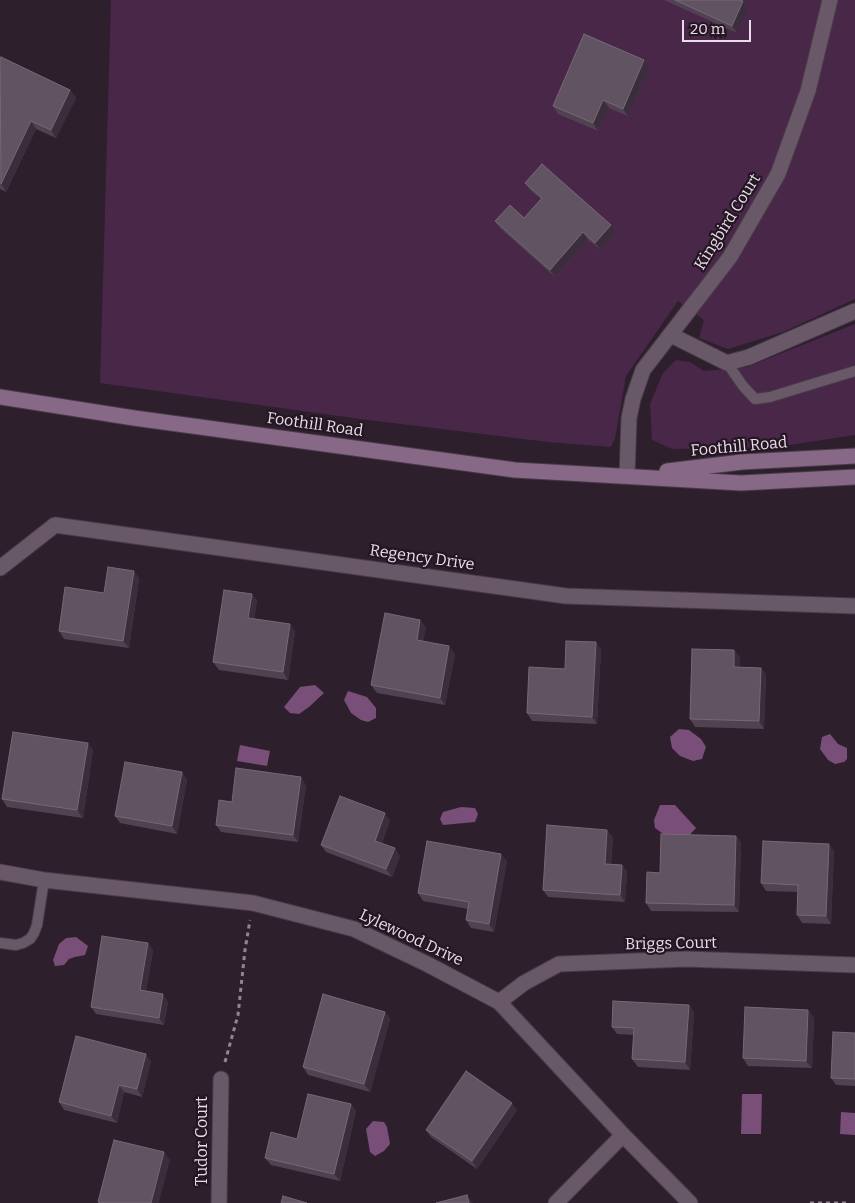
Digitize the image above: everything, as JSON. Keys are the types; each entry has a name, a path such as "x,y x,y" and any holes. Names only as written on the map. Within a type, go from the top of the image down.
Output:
{"main road":[{"name":"Foothill Road","path":"0,397 515,470 741,483 855,476"},
{"name":"Foothill Road","path":"627,476 742,462 855,456"}],"street":[{"name":"Kingbird Court","path":"627,476 632,399 644,370 655,353 671,335 730,257 778,174 808,92 830,0"},
{"path":"671,335 727,363 750,357 855,311"},
{"name":"Regency Drive","path":"0,568 55,525 566,596 855,606"},
{"name":"Lylewood Drive","path":"0,872 44,880 253,903 354,929 499,1002 623,1135 690,1203"},
{"name":"Briggs Court","path":"499,1002 524,983 559,964 686,959 855,965"},
{"name":"Tudor Court","path":"219,1203 221,1079"},
{"path":"556,1203 623,1135"}],"lane":[{"path":"727,363 755,399 770,397 855,371"},
{"path":"0,943 16,945 30,939 37,926 44,880"}],"path":[{"path":"221,1079 238,1015 245,950 253,903"},
{"path":"810,1203 846,1203"}],"shaded area":[{"path":"111,0 855,0 855,299 783,332 728,349 699,338 704,320 678,301 626,376 615,438 611,447 548,442 368,420 100,383"},
{"path":"855,324 855,435 776,447 672,449 652,440 650,404 663,373 676,360 690,362 704,371 747,367"},
{"path":"315,685 324,693 309,707 299,714 290,713 284,707 300,687"},
{"path":"348,691 367,697 376,708 376,718 368,722 361,720 351,713 344,700"},
{"path":"679,729 689,730 701,739 706,747 702,759 693,761 680,756 672,748 670,737"},
{"path":"830,734 838,744 847,748 847,759 844,762 835,764 828,760 820,749 822,737"},
{"path":"240,745 270,751 267,766 237,761"},
{"path":"660,805 675,805 696,828 687,838 666,836 655,828 654,820"},
{"path":"461,807 475,808 478,814 475,822 443,825 440,819 443,812"},
{"path":"76,937 88,946 85,955 69,959 64,965 55,966 53,960 59,944 66,938"},
{"path":"742,1094 762,1094 761,1134 741,1134"},
{"path":"841,1112 855,1113 855,1135 840,1134"},
{"path":"373,1121 384,1122 387,1127 390,1144 384,1151 375,1156 370,1152 366,1129"}],"building":[{"path":"675,0 740,0 743,1 732,26"},
{"path":"584,34 644,60 623,109 603,100 593,123 553,106"},
{"path":"1,57 70,90 51,130 31,121 1,184 0,59"},
{"path":"542,164 611,225 595,243 583,232 550,270 495,221 510,205 524,218 542,198 525,183"},
{"path":"108,567 134,571 123,641 59,631 65,587 104,593"},
{"path":"224,590 252,594 248,618 290,624 283,672 213,662"},
{"path":"385,613 420,620 417,640 449,646 440,698 371,685"},
{"path":"566,641 596,642 592,717 527,713 529,667 565,669"},
{"path":"692,649 734,650 734,667 761,668 759,721 690,719"},
{"path":"13,732 88,743 77,810 2,799"},
{"path":"125,762 182,772 172,826 115,816"},
{"path":"236,768 301,777 293,835 216,825 219,800 232,802"},
{"path":"340,796 385,813 375,841 395,848 386,869 321,845"},
{"path":"547,825 607,830 605,864 622,865 620,895 543,890"},
{"path":"661,834 736,836 734,905 646,903 647,872 660,873"},
{"path":"427,841 501,854 489,924 466,920 469,902 418,893"},
{"path":"763,841 829,844 826,916 797,915 798,885 761,883"},
{"path":"102,936 148,943 140,990 163,994 159,1018 91,1007"},
{"path":"323,994 385,1012 364,1084 303,1067"},
{"path":"613,1001 689,1005 685,1062 632,1059 634,1028 612,1027"},
{"path":"745,1007 808,1010 806,1061 743,1058"},
{"path":"833,1032 855,1033 855,1079 831,1078"},
{"path":"76,1036 146,1054 137,1089 119,1085 111,1116 59,1102"},
{"path":"466,1071 512,1103 472,1161 426,1130"},
{"path":"308,1094 351,1104 334,1174 265,1158 271,1132 297,1139"},
{"path":"114,1140 164,1152 151,1203 98,1202"},
{"path":"467,1195 469,1203 436,1203"},
{"path":"283,1196 307,1203 281,1203"}]}
